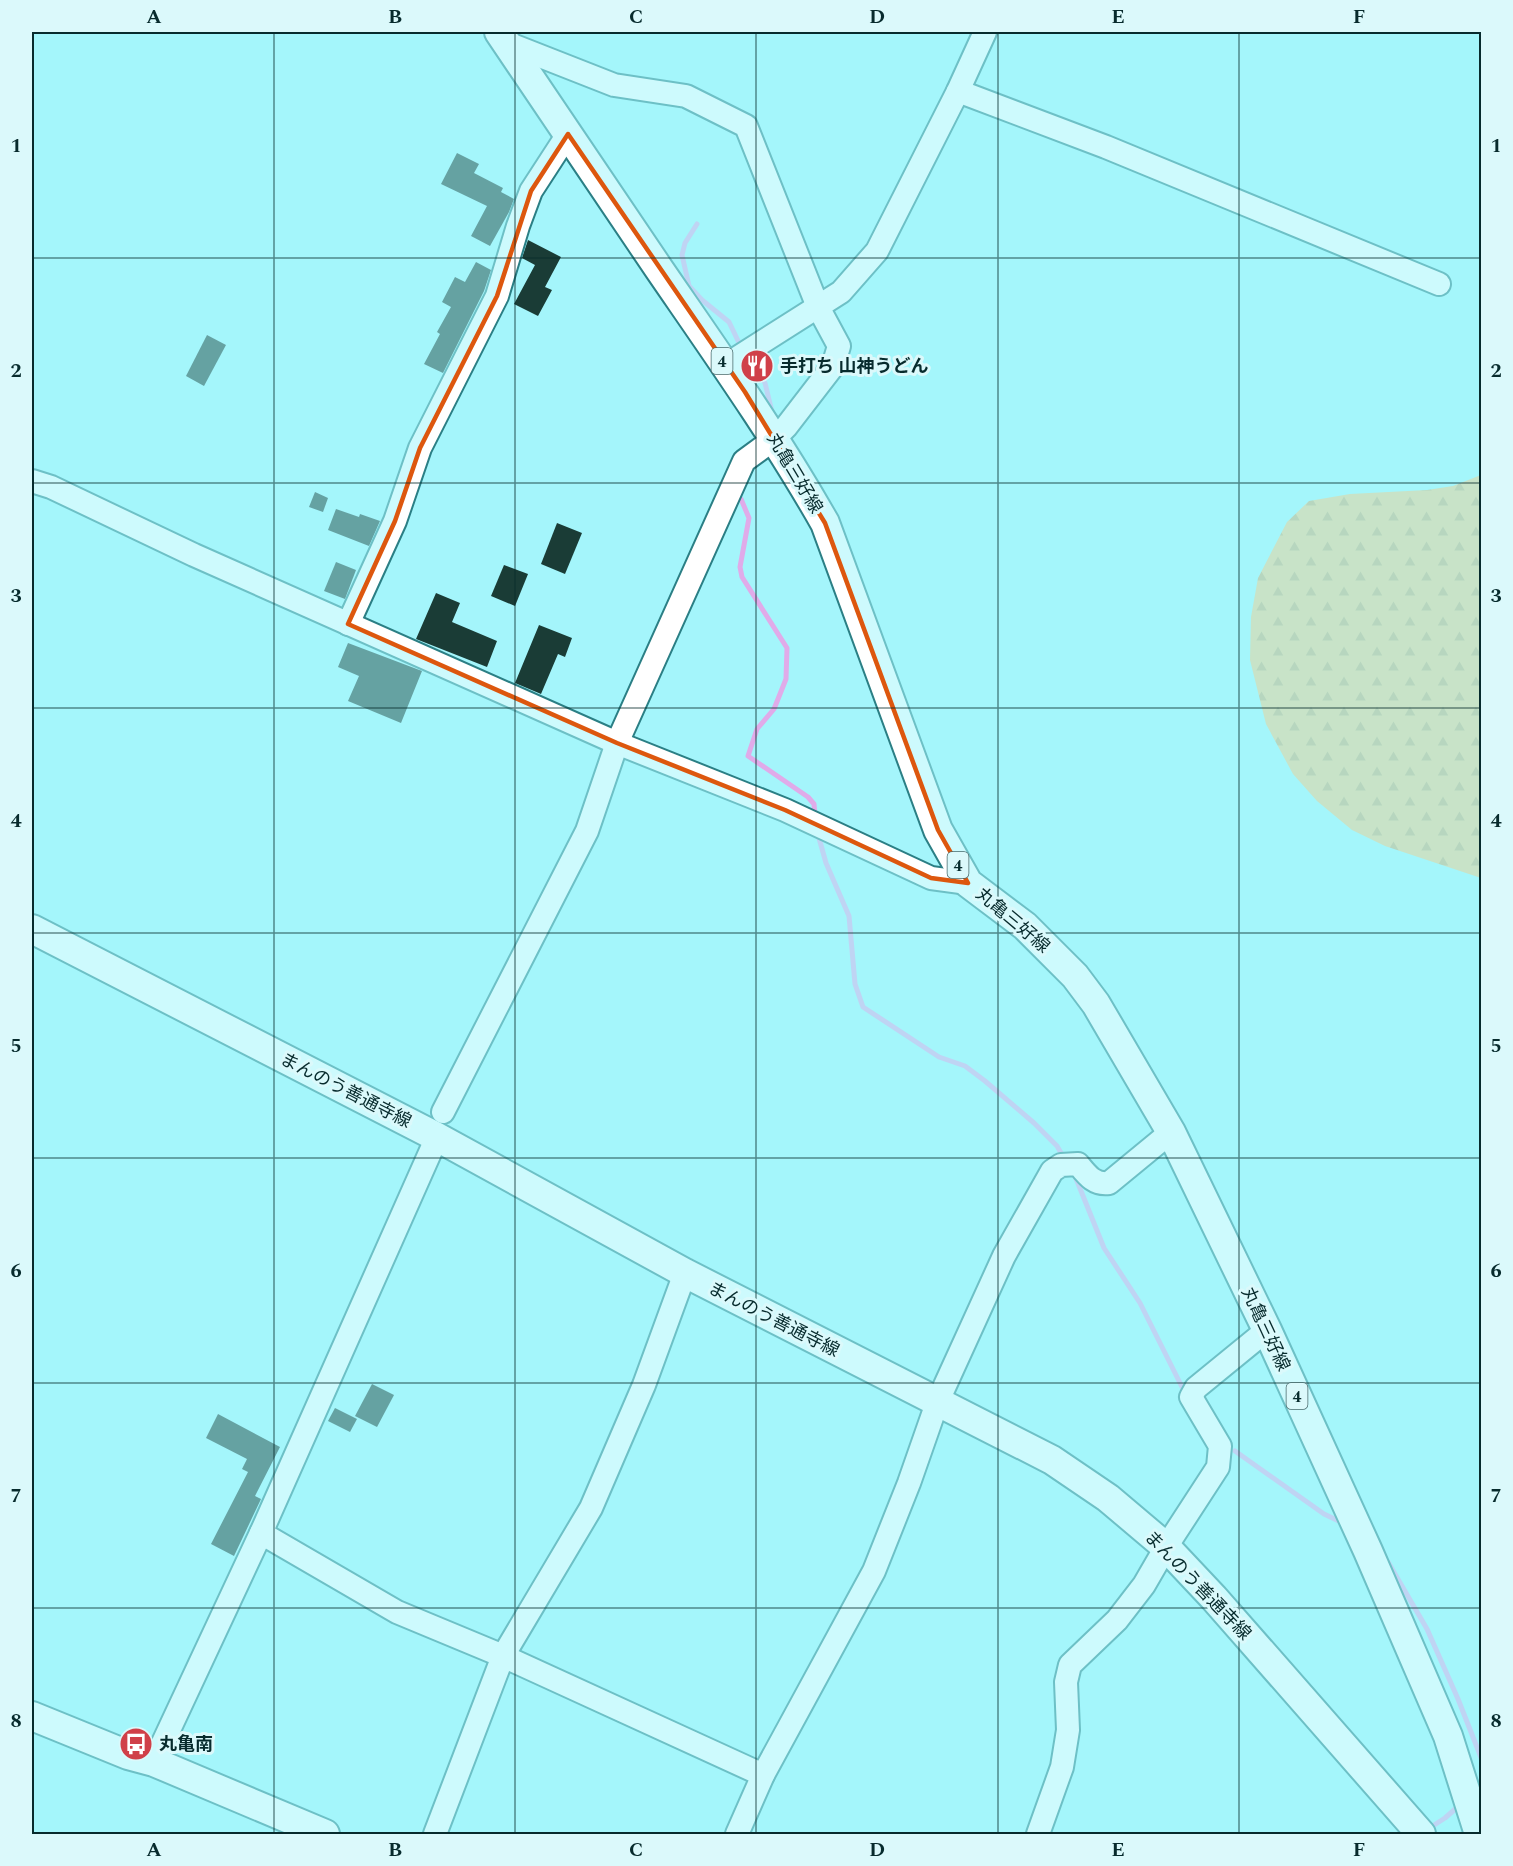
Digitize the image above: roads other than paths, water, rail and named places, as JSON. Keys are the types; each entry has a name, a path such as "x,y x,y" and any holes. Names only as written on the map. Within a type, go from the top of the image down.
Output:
{"main road":[{"name":"丸亀三好線","path":"503,37 568,134 730,362 825,523 938,830 968,883 1025,926 1076,976 1096,1004 1171,1132 1267,1330 1368,1551 1448,1736 1479,1834"},
{"name":"まんのう善通寺線","path":"32,929 440,1124 685,1273 1052,1460 1108,1498 1166,1547 1214,1598 1421,1834"},
{"path":"32,1716 128,1755 154,1762 325,1834"}],"street":[{"path":"730,362 841,292 878,251 986,32"},
{"path":"154,1762 261,1533 440,1124 587,831 617,743 744,461 774,439 833,366 839,346 818,307 746,126 686,96 615,85 503,37"},
{"path":"958,91 1117,151 1439,284"},
{"path":"348,624 395,521 420,448 497,296 531,191 568,134"},
{"path":"32,481 51,487 194,555 617,743 805,819 931,878 968,883"},
{"path":"736,1834 763,1775 874,1571 909,1483 937,1403 1004,1256 1052,1171 1061,1165 1078,1164 1095,1181 1100,1184 1109,1183 1171,1132"},
{"path":"435,1834 503,1656 591,1508 644,1385 685,1273"},
{"path":"1038,1834 1062,1767 1068,1730 1066,1682 1070,1665 1117,1620 1144,1585 1218,1467 1220,1446 1191,1397 1196,1388 1267,1330"},
{"path":"261,1533 397,1612 503,1656 763,1775"}],"waterway":[{"path":"697,224 685,243 682,255 689,286 729,322 742,349"},
{"path":"748,357 765,383 773,416"},
{"path":"741,499 749,518 740,567 742,577 787,648 786,679 774,709 757,729 748,756 808,797 814,804 815,816"},
{"path":"817,831 826,863 849,916 855,984 863,1007 939,1057 965,1066 985,1081 1034,1123 1057,1146 1064,1158"},
{"path":"1075,1176 1104,1248 1140,1303 1185,1393"},
{"path":"1235,1451 1324,1514 1343,1523"},
{"path":"1388,1562 1427,1629 1482,1760"},
{"path":"1428,1829 1461,1804"}],"place":[{"name":"手打ち 山神うどん","path":"757,366"},
{"name":"丸亀南","path":"136,1744"}]}
